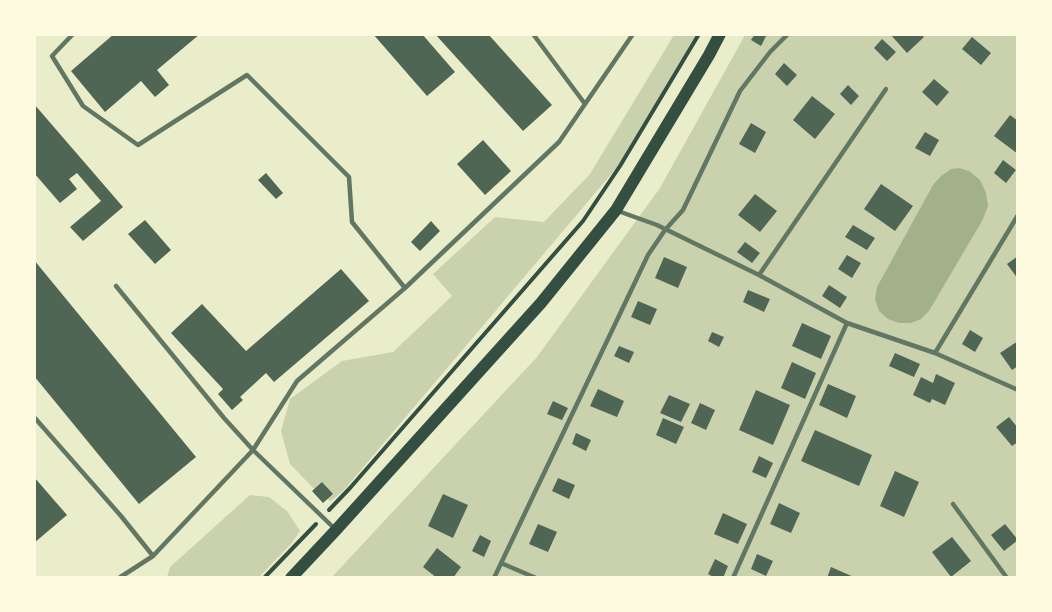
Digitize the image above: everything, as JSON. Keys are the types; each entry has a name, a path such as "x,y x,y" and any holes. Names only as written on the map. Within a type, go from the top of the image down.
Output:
{"main road":[{"path":"291,578 541,303 616,210 720,34"}],"lane":[{"path":"73,34 52,56 83,106 138,145 247,75 349,177 352,222 405,288"},
{"path":"532,34 585,104"},
{"path":"119,578 153,556 253,450 297,381 405,288 559,142 633,34"},
{"path":"494,578 648,255 665,230 684,210 740,91 770,52 788,34"},
{"path":"759,275 886,89"},
{"path":"616,210 665,230 759,275 847,323 935,353 1017,390"},
{"path":"935,353 1017,215"},
{"path":"116,286 224,418 253,450 336,530"},
{"path":"733,578 847,323"},
{"path":"34,417 153,556"},
{"path":"953,504 1007,578"},
{"path":"501,563 536,578"}],"path":[{"path":"264,578 350,488 584,221 620,166 699,34"}],"shaded area":[{"path":"674,35 697,35 618,166 344,490 331,501 322,497 290,464 281,431 290,399 342,361 393,352 452,296 433,274 495,217 544,222 590,174"},
{"path":"745,35 1017,35 1017,577 331,578 537,357 660,188"},
{"path":"959,168 969,171 980,180 986,193 988,206 982,221 929,311 921,319 911,323 899,323 888,319 879,311 875,299 877,287 933,185 951,169"},
{"path":"250,495 269,497 287,511 300,531 291,544 259,577 167,577 170,567"}],"building":[{"path":"114,34 200,34 157,70 169,85 155,97 141,81 105,112 71,71"},
{"path":"373,34 422,34 455,72 427,96"},
{"path":"435,34 488,34 552,105 523,131"},
{"path":"755,34 767,34 761,46 751,40"},
{"path":"890,34 921,34 924,37 907,53"},
{"path":"972,37 991,53 981,65 962,49"},
{"path":"882,39 896,52 887,61 874,48"},
{"path":"784,63 797,75 787,86 775,74"},
{"path":"934,79 949,92 937,106 922,92"},
{"path":"848,85 859,96 851,105 840,94"},
{"path":"812,96 835,114 815,139 793,120"},
{"path":"34,104 123,207 83,241 70,227 101,201 77,173 69,179 77,189 60,203 34,173"},
{"path":"1010,115 1018,121 1018,154 994,136"},
{"path":"751,123 766,132 755,153 739,144"},
{"path":"925,132 939,140 930,156 915,148"},
{"path":"483,140 511,171 485,195 457,164"},
{"path":"1003,160 1016,170 1006,183 994,173"},
{"path":"266,173 283,193 276,199 258,180"},
{"path":"881,184 913,206 895,231 864,209"},
{"path":"755,194 777,211 760,232 738,215"},
{"path":"145,220 171,250 155,264 128,234"},
{"path":"431,221 440,231 420,251 411,242"},
{"path":"853,225 875,238 867,250 845,237"},
{"path":"745,242 760,253 752,263 737,252"},
{"path":"847,255 861,263 852,278 838,269"},
{"path":"1018,256 1018,279 1007,264"},
{"path":"664,257 687,267 678,288 655,278"},
{"path":"34,260 196,457 139,504 34,376"},
{"path":"341,269 369,301 274,382 266,373 240,397 243,400 232,410 218,394 223,389 171,333 202,304 246,351"},
{"path":"829,285 847,297 840,308 822,296"},
{"path":"748,290 770,299 764,312 743,302"},
{"path":"638,301 657,309 650,325 631,317"},
{"path":"802,323 831,336 821,359 792,346"},
{"path":"970,330 983,338 975,352 962,344"},
{"path":"712,332 724,337 719,347 708,341"},
{"path":"1018,341 1018,366 1012,370 1000,353"},
{"path":"619,346 634,352 629,363 614,356"},
{"path":"895,353 920,364 914,377 889,366"},
{"path":"792,362 816,373 805,399 781,388"},
{"path":"936,374 955,383 945,405 932,399 930,403 913,395 921,377 933,383"},
{"path":"828,384 856,396 847,418 819,405"},
{"path":"598,389 624,401 617,417 590,406"},
{"path":"756,390 790,405 773,445 739,430"},
{"path":"669,395 690,404 681,422 660,413"},
{"path":"553,401 568,408 562,420 547,414"},
{"path":"700,403 715,410 706,430 691,423"},
{"path":"1009,417 1018,428 1018,442 1012,446 996,427"},
{"path":"663,418 684,427 676,444 656,435"},
{"path":"815,430 872,455 859,486 801,461"},
{"path":"576,433 591,440 586,451 572,444"},
{"path":"759,456 773,463 766,478 752,472"},
{"path":"895,471 919,482 904,517 880,506"},
{"path":"34,477 67,515 34,543"},
{"path":"558,478 575,485 569,499 552,491"},
{"path":"322,482 333,494 323,503 312,491"},
{"path":"443,494 468,505 453,538 428,526"},
{"path":"779,503 800,513 791,533 770,524"},
{"path":"723,513 747,524 738,544 714,534"},
{"path":"538,524 557,532 548,552 529,544"},
{"path":"1005,524 1018,540 1004,551 991,535"},
{"path":"480,535 491,541 484,557 472,551"},
{"path":"952,537 971,561 951,577 932,552"},
{"path":"437,548 461,567 453,578 437,578 423,567"},
{"path":"757,554 773,561 766,576 751,569"},
{"path":"715,559 728,566 723,578 715,578 708,574"},
{"path":"831,567 856,578 827,578"}]}
